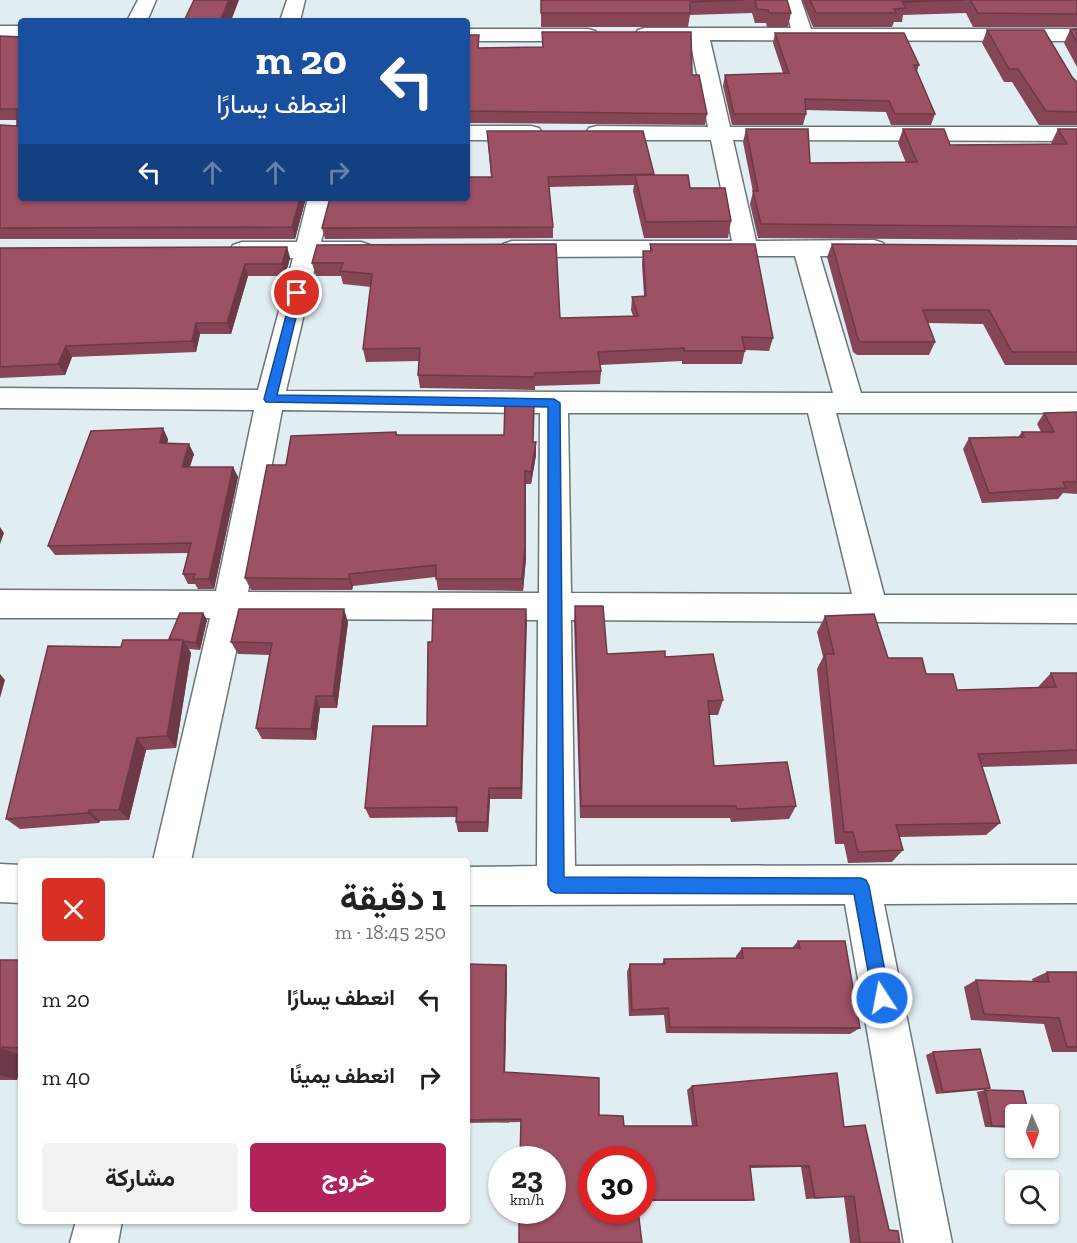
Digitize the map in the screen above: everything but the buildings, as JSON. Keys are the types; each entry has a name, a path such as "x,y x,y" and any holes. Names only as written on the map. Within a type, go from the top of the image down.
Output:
{"street":[{"path":"138,18 147,0"},
{"path":"291,18 296,0"},
{"path":"792,0 802,35"},
{"path":"0,32 18,32"},
{"path":"470,35 606,34"},
{"path":"630,34 1077,35"},
{"path":"699,34 745,247"},
{"path":"1047,35 1057,53"},
{"path":"470,133 547,133"},
{"path":"582,133 1077,134"},
{"path":"173,858 230,606 270,399 319,201"},
{"path":"805,247 850,403"},
{"path":"485,249 899,248"},
{"path":"213,250 379,250"},
{"path":"0,398 554,403 1077,403"},
{"path":"819,402 871,607"},
{"path":"554,403 556,885"},
{"path":"0,604 1077,609"},
{"path":"0,883 18,884"},
{"path":"470,886 1077,884"},
{"path":"861,886 928,1243"},
{"path":"94,1243 98,1224"}],"route":[{"path":"297,293 270,399 554,403 556,885 861,886 882,998"}]}
